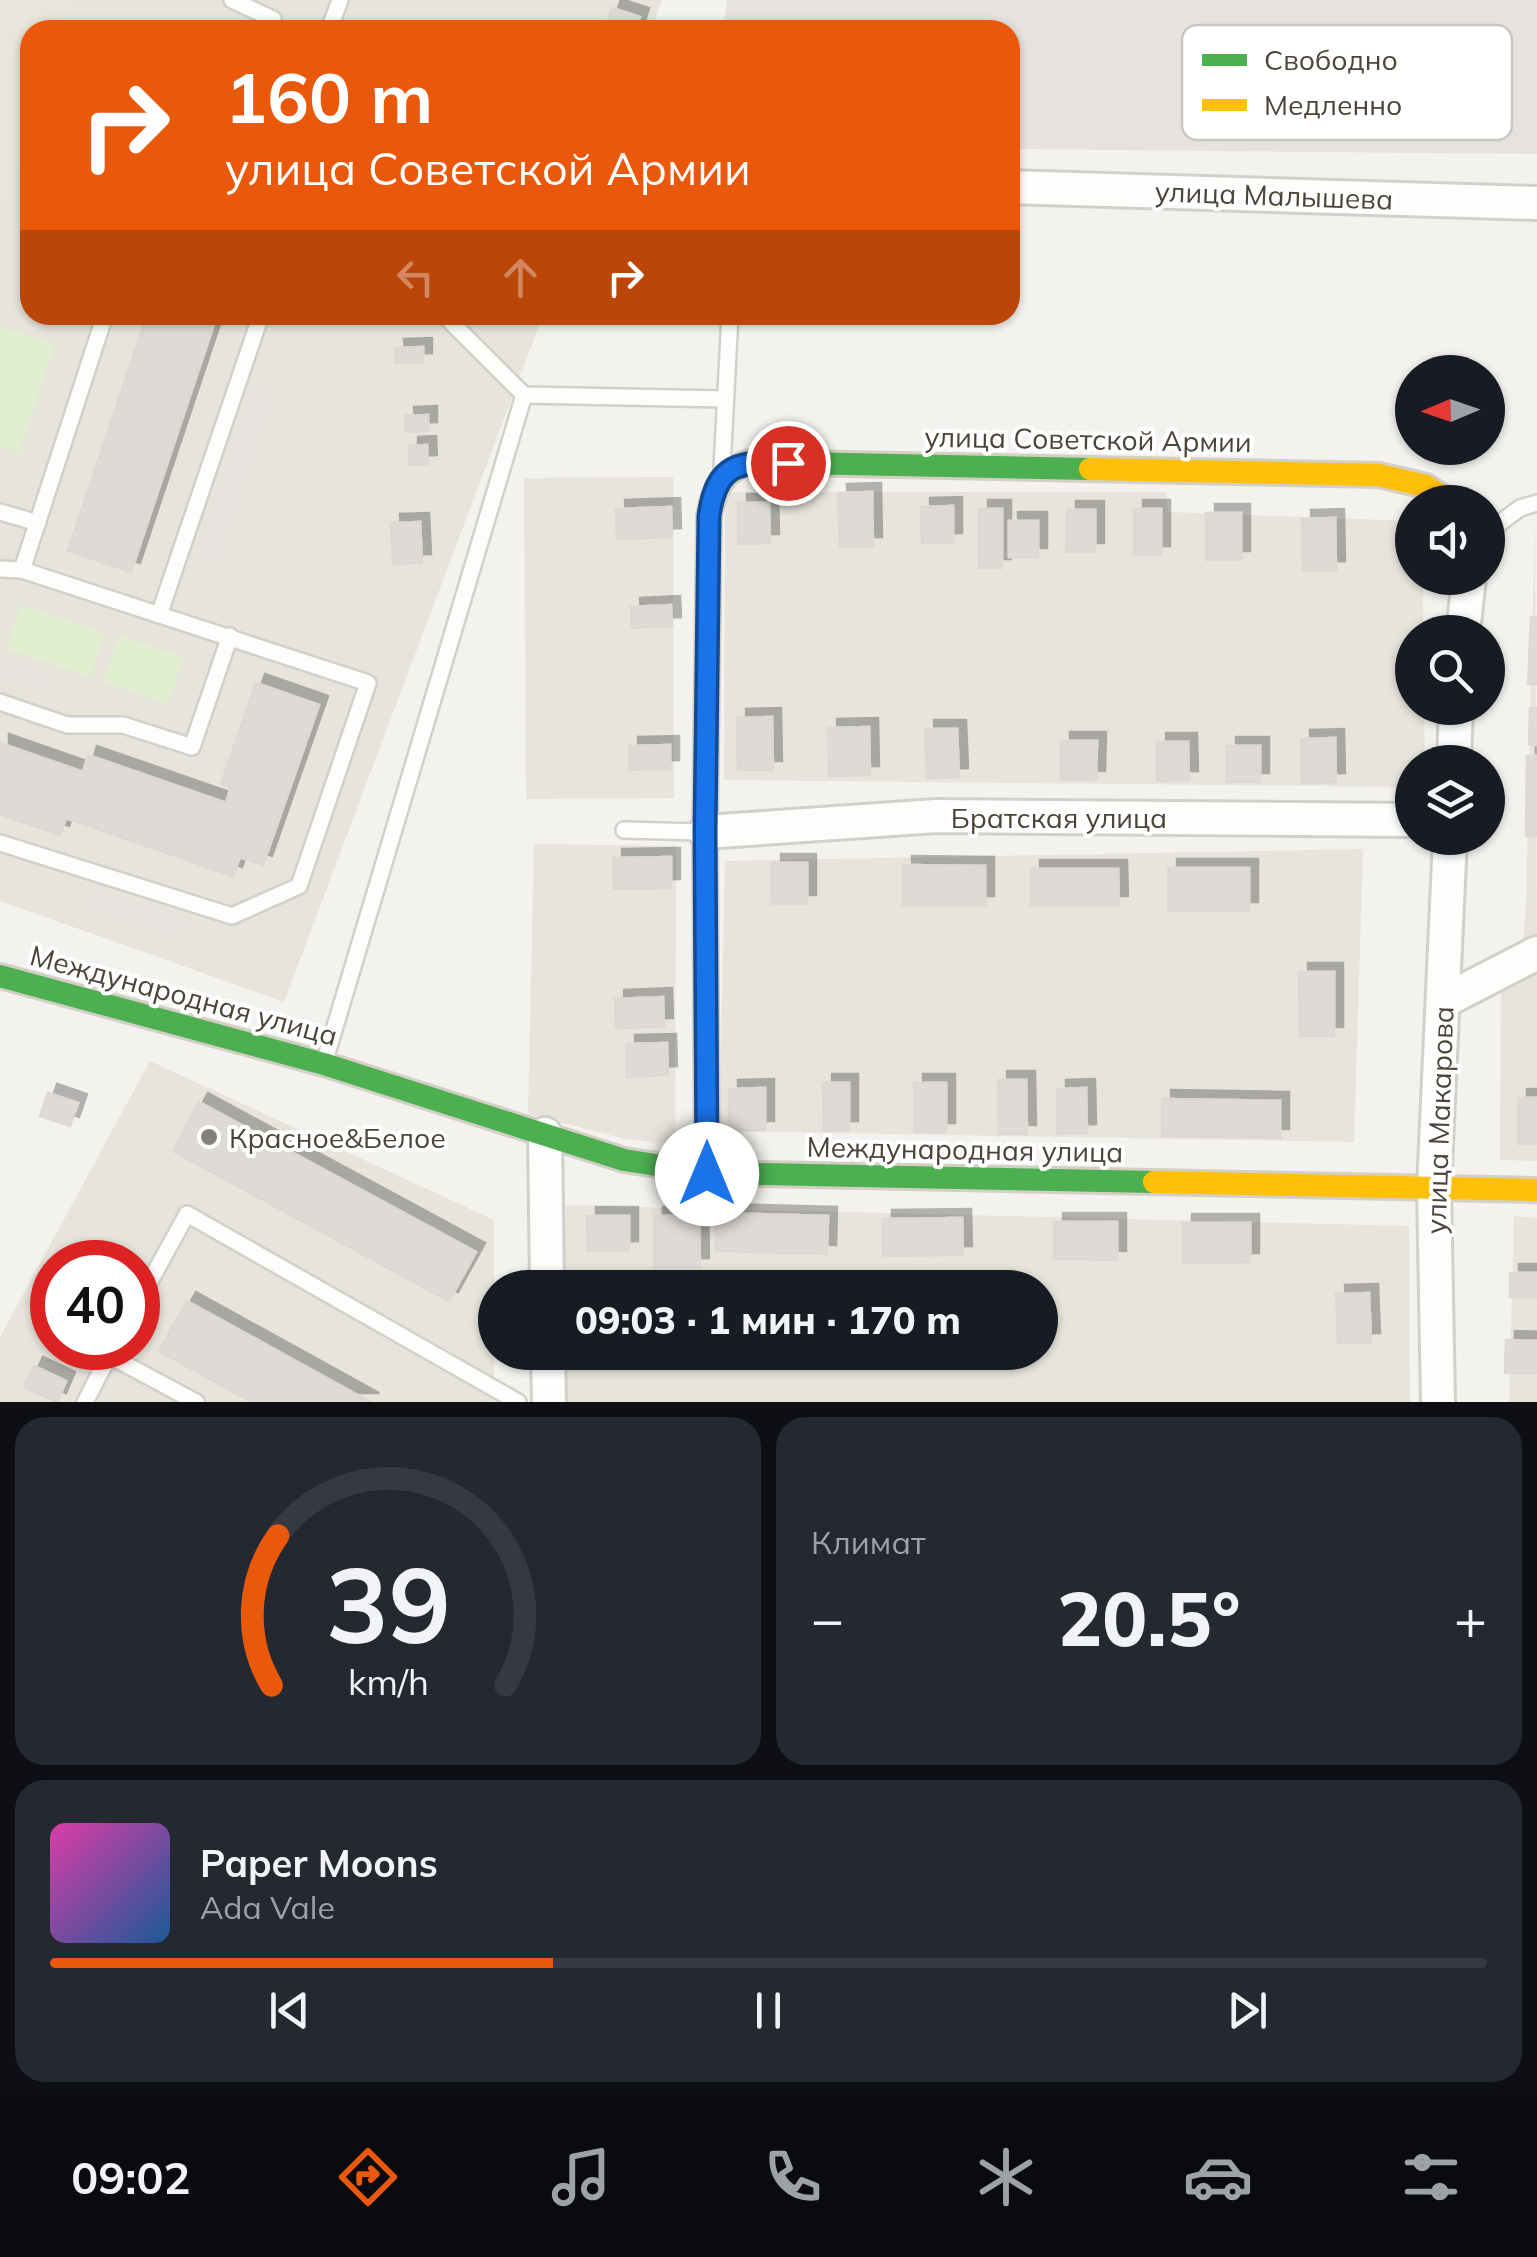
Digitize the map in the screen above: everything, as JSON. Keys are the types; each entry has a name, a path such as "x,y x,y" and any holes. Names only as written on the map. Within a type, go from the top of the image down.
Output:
{"street":[{"name":"улица Малышева","path":"1020,186 1537,203"},
{"name":"улица Советской Армии","path":"721,477 734,466 749,462 1379,475 1426,485"},
{"path":"707,1174 705,832 709,516 713,490 721,477"},
{"name":"Братская улица","path":"705,832 936,816 1395,820"},
{"name":"улица Макарова","path":"1438,1402 1434,1188 1449,855"},
{"path":"1444,1001 1537,953"},
{"name":"Международная улица","path":"0,976 324,1064 624,1160 707,1174 1537,1190"},
{"path":"545,1134 547,1270"},
{"path":"548,1370 548,1402"}],"lane":[{"path":"232,0 273,20"},
{"path":"22,570 102,325"},
{"path":"159,615 257,325"},
{"path":"454,325 524,395 725,399"},
{"path":"721,477 729,325"},
{"path":"324,1064 524,395"},
{"path":"1505,519 1537,502"},
{"path":"0,512 38,524"},
{"path":"0,570 22,570 368,683 299,886 232,916 0,843"},
{"path":"0,702 67,725 123,725 192,747 230,636"},
{"path":"624,830 705,832"},
{"path":"160,1263 187,1214 518,1402"},
{"path":"85,1402 101,1370"},
{"path":"143,1370 196,1402"}],"shaded area":[{"path":"0,0 70,0 64,20 20,20 20,153 0,214"},
{"path":"70,0 662,0 655,20 64,20"},
{"path":"727,0 1537,0 1537,154 1020,149 1020,20 724,20"},
{"path":"20,153 20,325 539,325 284,1002 0,901 0,214"},
{"path":"253,385 276,392 220,563 197,556"},
{"path":"673,477 674,798 526,799 524,478"},
{"path":"725,492 1166,492 1168,512 1395,520 1395,595 1423,595 1423,615 1395,615 1395,725 1424,725 1425,745 1395,745 1395,787 724,780"},
{"path":"1535,517 1537,935 1523,943 1526,903"},
{"path":"0,657 49,674 44,691 0,675"},
{"path":"534,844 676,846 675,1144 625,1139 528,1114"},
{"path":"1363,849 1354,1142 719,1131 725,861"},
{"path":"95,888 191,921 184,941 87,908"},
{"path":"1537,973 1537,1161 1500,1160 1501,992"},
{"path":"150,1061 494,1220 494,1270 478,1270 478,1370 494,1370 494,1402 0,1402 0,1337 30,1282 30,1370 160,1370 160,1240 53,1240"},
{"path":"561,1205 1409,1226 1410,1402 567,1402 566,1370 1058,1370 1058,1270 563,1270"},
{"path":"1514,1216 1537,1218 1537,1402 1509,1402"}],"green space":[{"path":"0,326 55,344 20,452 0,446"},
{"path":"21,605 105,633 90,677 7,649"},
{"path":"119,635 184,657 168,704 103,682"}],"building":[{"path":"612,8 640,17 639,20 608,20"},
{"path":"144,325 214,325 131,572 68,551"},
{"path":"423,347 423,362 396,363 395,348"},
{"path":"428,415 428,431 406,432 405,416"},
{"path":"427,445 428,464 409,465 409,446"},
{"path":"872,492 873,546 840,547 838,493"},
{"path":"738,503 769,503 770,543 738,544"},
{"path":"953,506 953,542 922,543 921,507"},
{"path":"671,507 672,537 617,539 616,509"},
{"path":"979,509 1002,509 1002,568 979,568"},
{"path":"1134,509 1161,509 1161,555 1134,555"},
{"path":"1067,510 1095,510 1095,552 1066,552"},
{"path":"1206,513 1241,513 1241,560 1206,560"},
{"path":"1335,518 1336,570 1303,571 1302,519"},
{"path":"1009,521 1038,521 1038,557 1009,557"},
{"path":"420,522 422,563 393,564 391,523"},
{"path":"671,605 672,626 632,628 631,607"},
{"path":"1531,617 1537,617 1537,684 1528,684"},
{"path":"256,683 319,705 263,865 240,857 233,876 66,818 60,835 0,814 0,743 83,772 88,755 226,803 231,787 221,784"},
{"path":"1530,708 1537,708 1537,745 1529,744"},
{"path":"772,717 773,770 738,770 737,718"},
{"path":"869,727 870,775 829,776 828,728"},
{"path":"925,729 957,729 959,777 927,778"},
{"path":"1335,738 1336,782 1302,783 1301,739"},
{"path":"1061,741 1097,741 1096,780 1061,779"},
{"path":"1157,742 1188,742 1189,780 1157,781"},
{"path":"670,745 670,769 630,770 629,746"},
{"path":"1227,746 1260,746 1260,782 1227,782"},
{"path":"1527,756 1537,756 1537,836 1526,836"},
{"path":"671,857 671,888 614,889 613,858"},
{"path":"772,863 807,863 807,904 772,904"},
{"path":"903,865 985,866 985,905 903,905"},
{"path":"1168,868 1249,868 1249,911 1168,911"},
{"path":"1031,869 1118,869 1119,905 1031,905"},
{"path":"1299,972 1334,972 1334,1036 1300,1036"},
{"path":"663,997 664,1027 616,1028 615,999"},
{"path":"667,1043 668,1075 627,1077 626,1044"},
{"path":"998,1080 1026,1080 1027,1134 999,1134"},
{"path":"823,1083 849,1083 849,1130 824,1131"},
{"path":"914,1083 946,1083 946,1132 915,1132"},
{"path":"765,1088 765,1130 729,1130 729,1089"},
{"path":"1086,1088 1087,1133 1057,1134 1057,1089"},
{"path":"48,1093 78,1103 70,1126 40,1116"},
{"path":"1518,1098 1537,1098 1537,1144 1518,1144"},
{"path":"1162,1099 1280,1101 1280,1138 1162,1136"},
{"path":"199,1102 476,1252 449,1301 173,1151"},
{"path":"716,1213 828,1216 827,1254 716,1251"},
{"path":"699,1215 700,1267 654,1268 654,1216"},
{"path":"587,1216 629,1216 629,1250 588,1251"},
{"path":"962,1218 963,1255 883,1256 883,1219"},
{"path":"1054,1222 1117,1222 1117,1260 1054,1259"},
{"path":"1183,1223 1250,1223 1250,1262 1183,1263"},
{"path":"1510,1273 1537,1273 1537,1297 1510,1297"},
{"path":"1369,1293 1371,1342 1338,1343 1336,1294"},
{"path":"187,1301 370,1402 252,1402 160,1349"},
{"path":"1506,1340 1537,1341 1537,1373 1505,1373"},
{"path":"32,1370 43,1370 66,1381 57,1402 24,1387"}],"traffic: fast":[{"path":"707,1173 705,832 709,516 717,489 732,470 749,462 1090,469"},
{"path":"0,976 324,1064 624,1160 707,1173 1154,1182"}],"traffic: slow":[{"path":"1090,469 1379,475 1422,485"},
{"path":"1154,1182 1537,1190"}],"place":[{"name":"Красное&Белое","path":"209,1137"}],"route":[{"path":"707,1174 705,832 709,516 713,490 734,466 749,462 788,463"}]}
